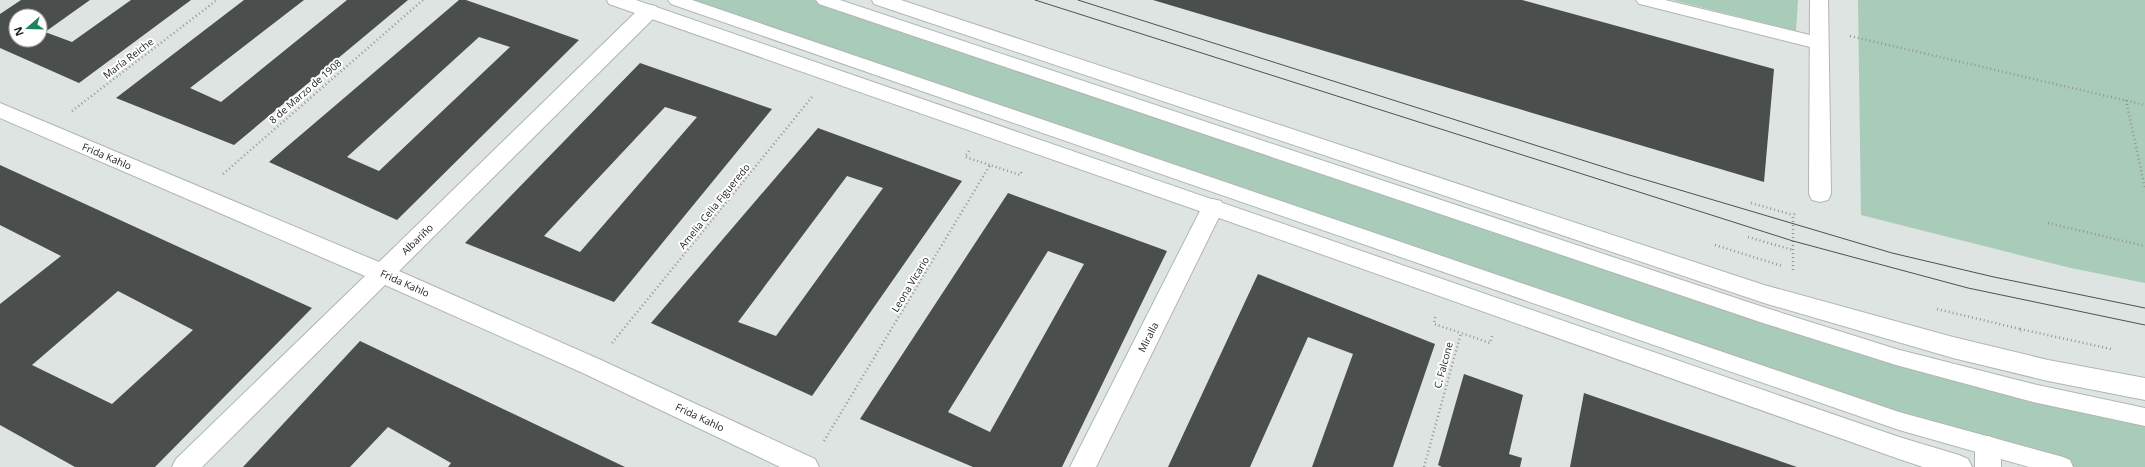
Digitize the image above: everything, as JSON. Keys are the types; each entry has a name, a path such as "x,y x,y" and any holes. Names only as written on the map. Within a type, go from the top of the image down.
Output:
{"main road":[{"path":"616,0 1213,207 1899,448 1959,467"},
{"path":"881,0 1764,294 1901,335 2052,373 2145,389"},
{"path":"1818,0 1820,194"},
{"name":"Albariño","path":"185,467 649,12"},
{"name":"Frida Kahlo","path":"0,110 382,273 593,367 806,467"},
{"name":"Miralla","path":"1083,467 1213,207"}],"lane":[{"path":"676,0 1899,421 1988,457 2063,467"},
{"path":"824,0 1755,312 1896,357 2033,392 2145,417"},
{"path":"1644,0 1818,36"}],"path":[{"name":"María Reiche","path":"48,130 218,0"},
{"name":"8 de Marzo de 1908","path":"198,195 423,0"},
{"path":"1818,36 2145,105"},
{"name":"Amelia Celia Figueredo","path":"593,367 812,97 836,106 854,83"},
{"path":"2126,100 2145,189"},
{"name":"Leona Vicario","path":"821,447 990,165 1020,175 1037,146"},
{"path":"1793,215 1820,194"},
{"path":"1751,203 1793,215"},
{"path":"1748,237 1793,250 1793,215"},
{"path":"2048,223 2145,246"},
{"name":"C. Falcone","path":"1424,467 1460,333 1490,343 1499,308"},
{"path":"2020,328 2112,349"}],"green space":[{"path":"676,0 824,0 1763,315 2145,417 2145,467 2063,467 1988,447"},
{"path":"1672,0 1798,0 1796,31"},
{"path":"1858,0 2145,0 2145,283 2071,268 1861,215"}],"building":[{"path":"21,0 90,0 48,30 48,8 9,8"},
{"path":"131,0 191,0 79,83 0,48 0,14 8,9 8,48 48,48 48,33 72,42"},
{"path":"244,0 304,0 190,88 221,102 347,0 408,0 234,145 116,98"},
{"path":"459,0 466,0 579,40 397,220 269,162","holes":["479,37 510,47 379,171 347,157"]},
{"path":"1153,0 1522,0 1774,69 1764,182"},
{"path":"640,63 772,109 614,302 465,243","holes":["665,107 697,117 580,252 544,236"]},
{"path":"818,128 962,181 812,396 651,323","holes":["847,176 883,188 776,336 738,322"]},
{"path":"0,165 312,308 155,467 75,467 0,425 0,304 61,256 0,225","holes":["118,291 193,330 112,404 32,365"]},
{"path":"1008,193 1167,251 1062,467 973,467 860,419","holes":["1048,251 1084,264 990,432 948,412"]},
{"path":"1258,274 1435,344 1393,467 1312,467 1353,354 1308,337 1250,467 1168,467"},
{"path":"360,341 625,467 448,467 451,463 388,427 350,467 243,467"},
{"path":"1464,374 1523,395 1509,454 1522,458 1520,467 1442,467 1438,465"},
{"path":"1584,393 1797,467 1570,467"}],"tram line":[{"path":"1035,0 1793,241 1968,288 2145,325"},
{"path":"1078,0 1626,174 1892,253 1994,277 2145,308"}]}
